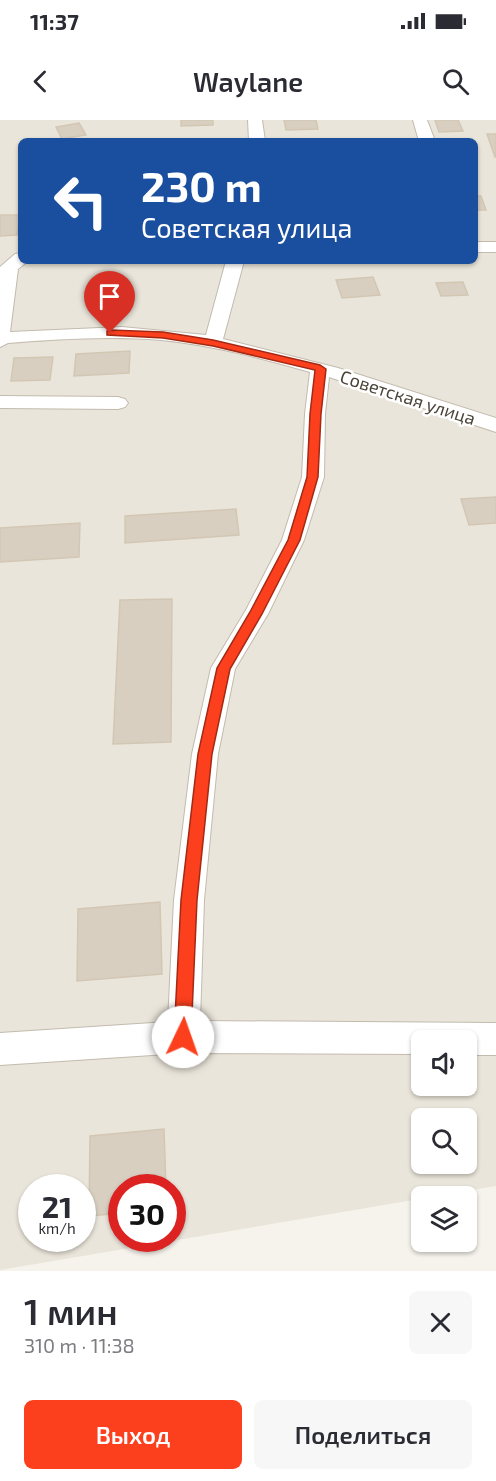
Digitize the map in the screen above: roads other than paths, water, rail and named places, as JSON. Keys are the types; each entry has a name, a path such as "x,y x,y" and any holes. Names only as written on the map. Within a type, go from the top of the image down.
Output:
{"street":[{"path":"255,120 257,138"},
{"path":"420,120 426,138"},
{"path":"478,247 496,247"},
{"path":"0,339 9,267 18,260"},
{"path":"213,343 234,264"},
{"name":"Советская улица","path":"0,339 57,333 110,333 163,335 213,343 320,369 496,425"},
{"path":"183,1037 189,900 205,754 223,668 256,614 294,540 313,477 315,414 320,369"},
{"path":"0,402 118,403"},
{"path":"0,1049 183,1037 496,1039"}]}
